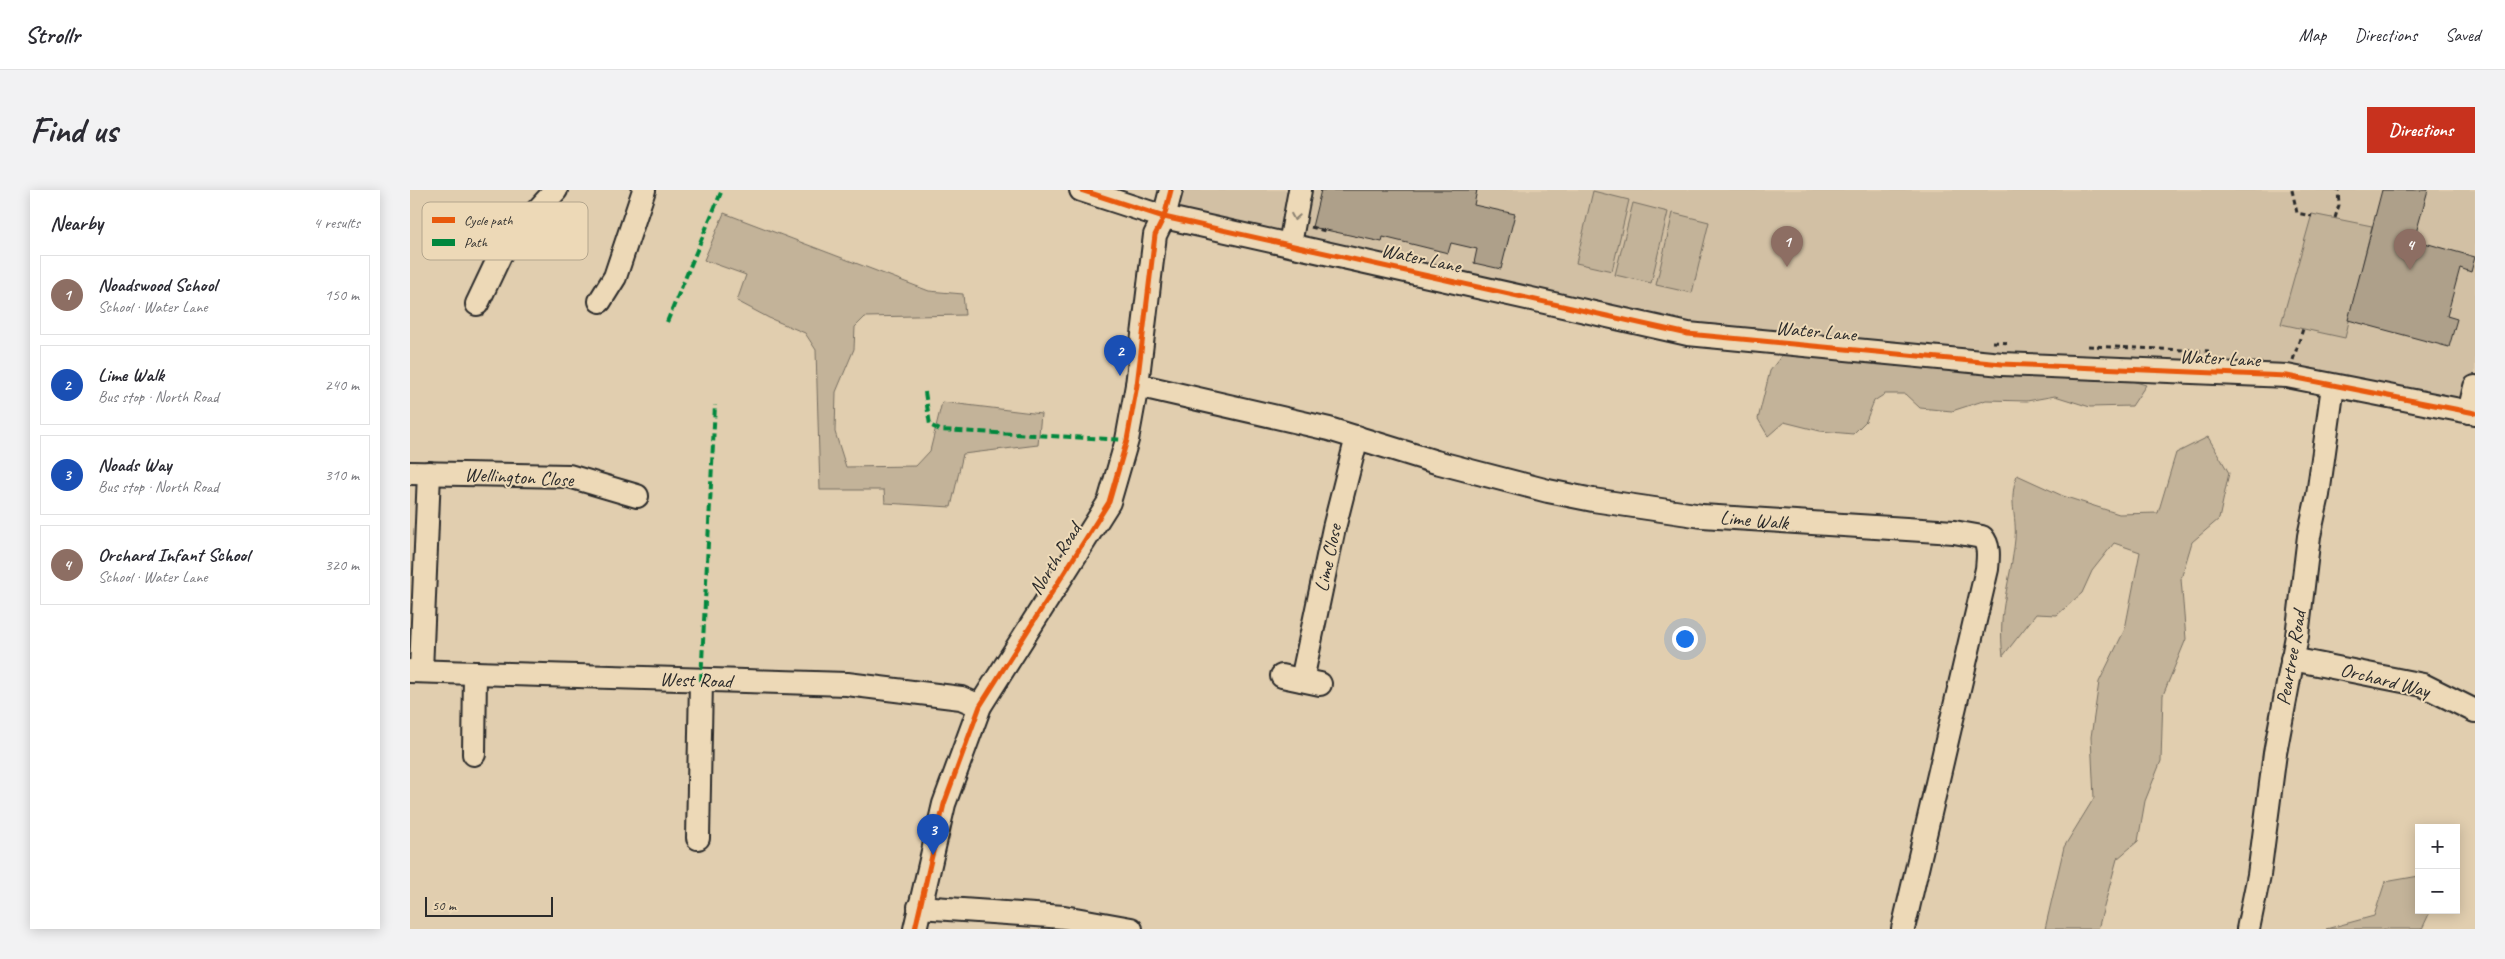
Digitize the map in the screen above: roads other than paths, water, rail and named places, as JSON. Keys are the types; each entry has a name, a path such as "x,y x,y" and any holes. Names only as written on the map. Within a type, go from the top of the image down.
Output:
{"street":[{"path":"545,202 556,190"},
{"path":"600,301 616,277 644,190"},
{"name":"Water Lane","path":"1081,190 1164,217 1688,334 2002,364 2291,363 2333,386 2472,412"},
{"name":"North Road","path":"915,929 944,804 980,706 1109,502 1127,440 1137,385 1155,235 1164,217 1171,190"},
{"path":"1290,244 1300,190"},
{"path":"477,304 498,260"},
{"name":"Lime Walk","path":"1137,385 1265,413 1357,437 1436,462 1548,491 1658,511 1773,522 1954,532 1982,537 1987,542 1987,569 1903,929"},
{"name":"Peartree Road","path":"2248,929 2259,875 2275,753 2292,659 2333,386"},
{"path":"2472,412 2475,387"},
{"name":"Lime Close","path":"1301,680 1340,502 1357,437"},
{"name":"Wellington Close","path":"415,671 419,473 569,476 637,496"},
{"name":"Orchard Way","path":"2292,659 2423,685 2475,711"},
{"name":"West Road","path":"415,671 847,684 961,698 980,706"},
{"path":"474,754 475,673"},
{"path":"698,838 701,681"},
{"path":"919,907 1064,917 1131,929"}],"place":[{"name":"Noadswood School","path":"1787,267"},
{"name":"Orchard Infant School","path":"2410,270"},
{"name":"Lime Walk","path":"1120,376"},
{"name":"Noads Way","path":"933,855"}]}
